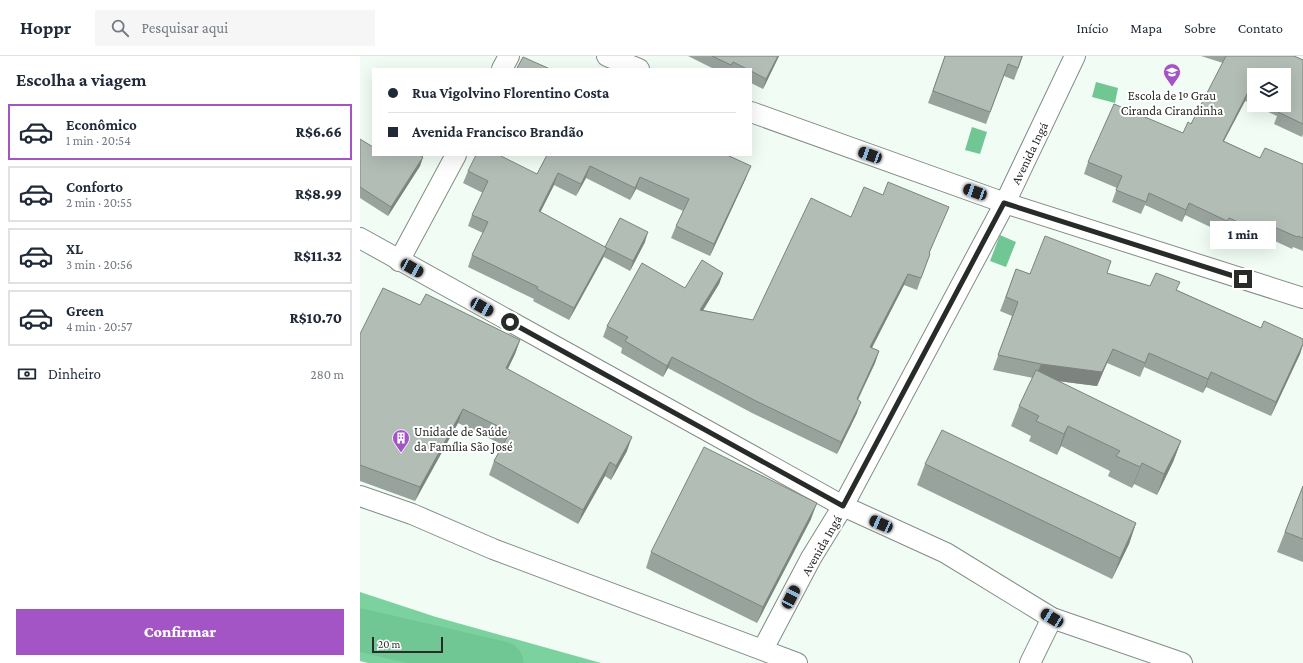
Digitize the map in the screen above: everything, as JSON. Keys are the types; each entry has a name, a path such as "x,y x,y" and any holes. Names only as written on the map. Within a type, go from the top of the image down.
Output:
{"street":[{"path":"503,68 509,56"},
{"path":"607,56 637,68"},
{"name":"Avenida Ingá","path":"763,649 811,558 843,506 1004,203 1076,56"},
{"path":"752,112 1004,203 1303,298"},
{"path":"399,261 455,156"},
{"path":"360,238 843,506 946,553 1052,618 1182,663"},
{"path":"360,496 412,514 493,549 797,663"},
{"path":"1030,663 1052,618"}],"shaded area":[{"path":"1096,82 1118,88 1115,103 1092,97"},
{"path":"972,127 987,132 980,154 965,150"},
{"path":"1000,235 1016,242 1006,267 990,261"},
{"path":"360,592 436,617 601,663 368,663 360,661"}],"building":[{"path":"712,56 778,56 766,79 752,72 752,68 745,68 733,62 731,65"},
{"path":"945,56 1022,56 1018,68 1008,64 990,112 933,91"},
{"path":"1226,56 1294,56 1303,60 1303,124 1278,112 1291,112 1291,68 1247,68 1247,94 1223,141 1260,158 1265,148 1303,164 1303,238 1297,237 1265,223 1260,232 1229,218 1227,221 1189,203 1186,210 1149,193 1146,202 1116,190 1122,176 1088,162 1114,104 1183,133 1188,122 1191,124"},
{"path":"523,57 548,68 517,68"},
{"path":"360,139 372,146 372,156 423,157 391,207 360,187"},
{"path":"476,156 501,156 537,174 546,156 729,156 751,166 714,244 676,226 689,199 640,177 635,188 590,166 581,184 558,173 539,211 607,248 574,308 537,289 538,287 472,255 488,222 472,215 488,181 468,171"},
{"path":"888,182 949,207 929,253 930,254 921,278 908,274 870,347 879,351 857,399 861,402 841,442 756,401 672,357 667,366 625,341 628,337 607,326 642,263 685,288 702,260 723,273 700,310 753,320 811,198 851,217 864,187 883,195"},
{"path":"620,218 648,232 633,261 605,247"},
{"path":"1045,236 1111,261 1107,273 1150,286 1156,273 1180,282 1176,290 1261,328 1264,321 1303,339 1303,344 1276,402 1211,372 1208,379 1149,353 1145,363 1113,349 1102,372 1041,364 998,355 1018,302 1006,297 1016,269 1030,274"},
{"path":"383,288 420,305 426,294 520,340 506,368 632,437 616,466 610,462 583,510 494,461 510,432 463,409 420,487 360,465 360,334"},
{"path":"1036,370 1181,441 1164,474 1142,463 1140,467 1116,456 1120,451 1068,426 1064,434 1036,421 1039,416 1019,406"},
{"path":"942,430 1136,523 1120,558 925,464"},
{"path":"704,447 817,503 763,607 651,552"},
{"path":"1303,486 1303,539 1285,532"}],"waterway":[{"path":"360,630 502,663"}],"place":[{"name":"Escola de 1º Grau Ciranda Cirandinha","path":"1172,87"},
{"name":"Unidade de Saúde da Família São José","path":"401,453"}],"route":[{"path":"510,322 843,506 1004,203 1243,279"}]}
